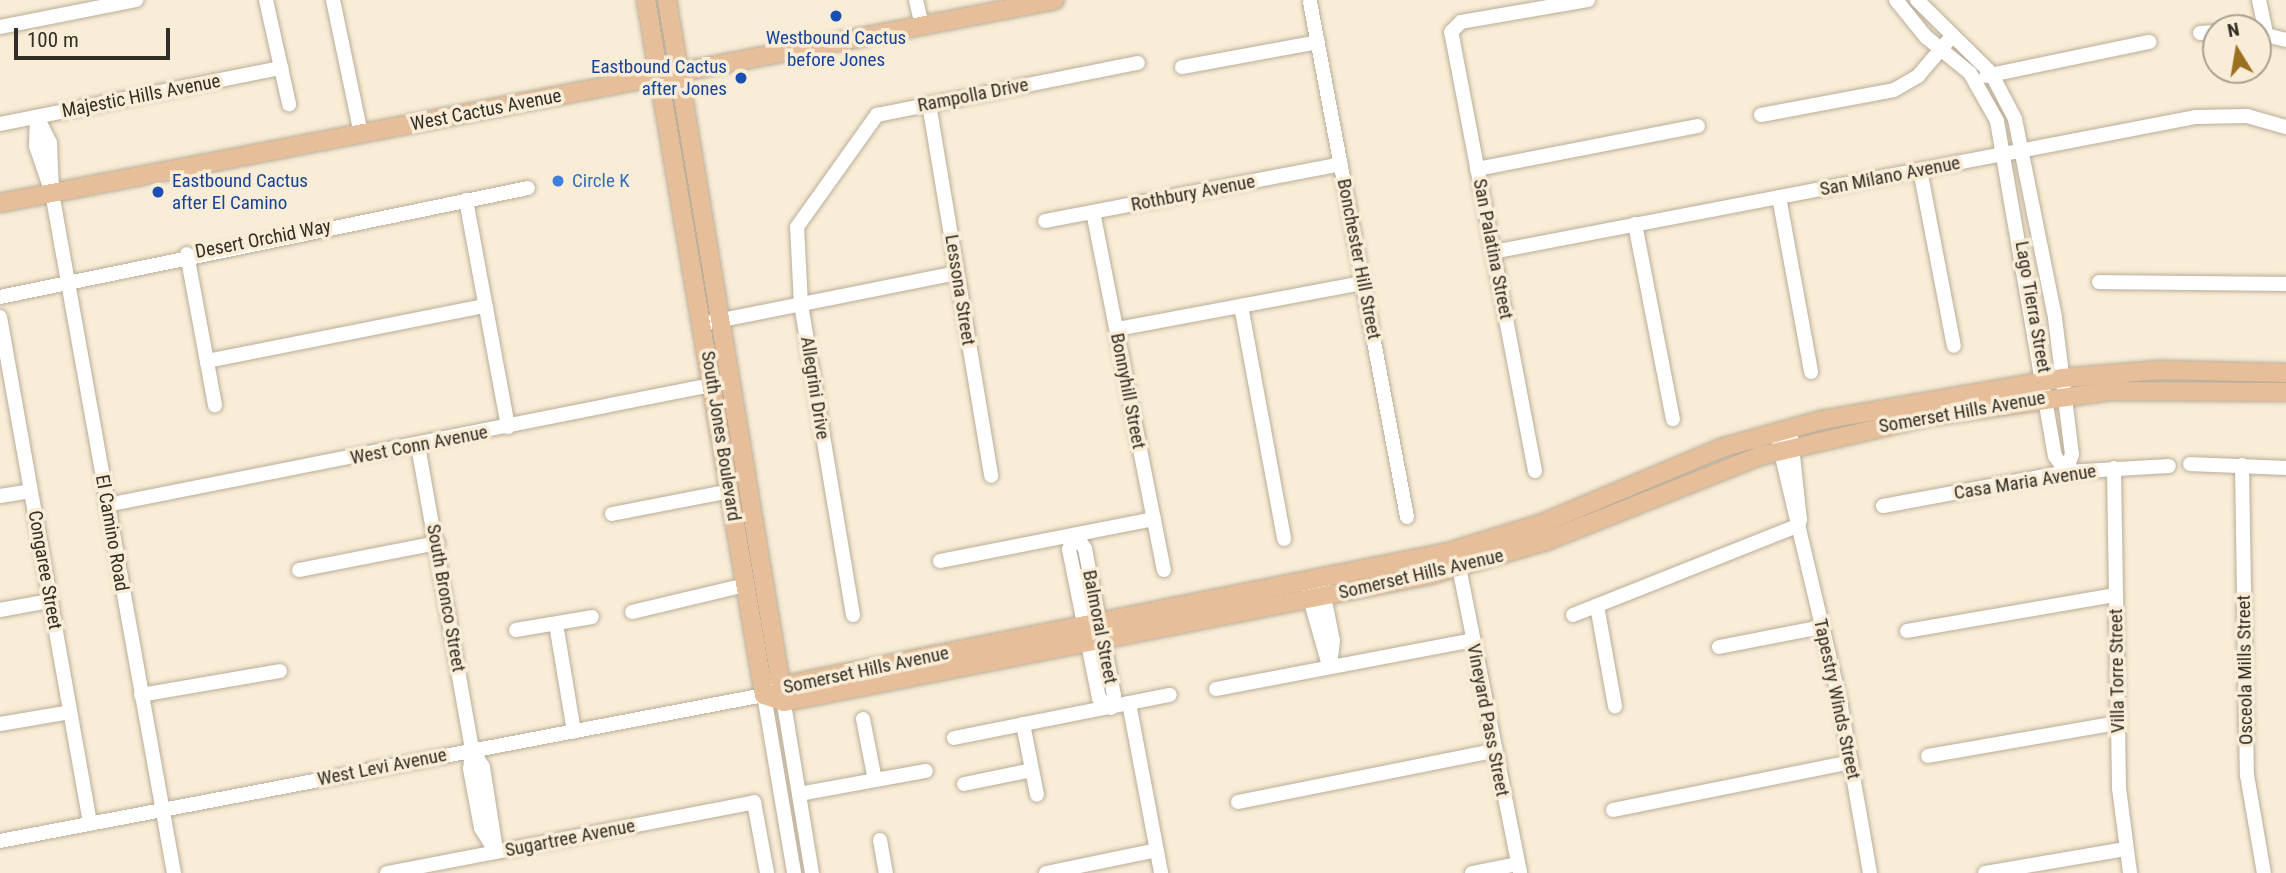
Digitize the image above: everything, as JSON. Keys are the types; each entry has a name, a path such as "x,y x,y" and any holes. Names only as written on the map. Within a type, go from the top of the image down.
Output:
{"main road":[{"name":"South Jones Boulevard","path":"646,0 662,76 764,695"},
{"name":"South Jones Boulevard","path":"667,0 682,72 783,694"},
{"name":"West Cactus Avenue","path":"0,203 1055,0"},
{"name":"Somerset Hills Avenue","path":"1315,589 1487,542 1677,464 1784,429 2161,370 2286,373"},
{"name":"Somerset Hills Avenue","path":"764,695 783,694 1315,589 1459,567 1546,541 1697,476 1786,448 2055,387 2286,391"}],"street":[{"path":"0,27 136,0"},
{"path":"267,0 289,104"},
{"path":"333,0 360,134"},
{"path":"916,0 922,26"},
{"name":"San Palatina Street","path":"1535,471 1452,27 1588,0"},
{"name":"Lago Tierra Street","path":"1896,0 1978,83 2004,153 2055,387"},
{"name":"Lago Tierra Street","path":"1917,0 1991,73 2014,119 2055,387 2055,456 2066,472"},
{"name":"Bonchester Hill Street","path":"1310,2 1407,517"},
{"path":"1761,115 1894,90 1918,76 1952,35"},
{"path":"1182,67 1318,42"},
{"path":"1978,83 1991,73 2149,42"},
{"name":"Rampolla Drive","path":"834,170 871,119 929,104 1138,63"},
{"name":"Majestic Hills Avenue","path":"0,124 281,68"},
{"name":"Lessona Street","path":"929,104 991,476"},
{"name":"San Milano Avenue","path":"1493,251 2196,117 2247,116 2286,127"},
{"name":"El Camino Road","path":"37,117 40,169 52,193 174,873"},
{"path":"1478,169 1698,127"},
{"name":"Rothbury Avenue","path":"1045,221 1341,164"},
{"name":"Allegrini Drive","path":"834,170 794,237 801,306 853,615"},
{"path":"1920,170 1954,346"},
{"name":"Desert Orchid Way","path":"0,297 69,285 187,254 528,188"},
{"path":"1779,197 1811,372"},
{"path":"466,200 508,427"},
{"name":"Bonnyhill Street","path":"1093,212 1164,570"},
{"path":"1635,225 1673,419"},
{"path":"187,254 215,405"},
{"path":"702,324 957,273"},
{"path":"2099,282 2286,284"},
{"path":"1117,329 1363,283"},
{"path":"206,361 486,306"},
{"path":"1241,306 1284,539"},
{"name":"Congaree Street","path":"0,317 6,380 31,491 90,824"},
{"name":"West Conn Avenue","path":"107,505 418,446 731,381"},
{"name":"Tapestry Winds Street","path":"1784,429 1799,525 1850,762 1870,873"},
{"name":"South Bronco Street","path":"418,446 472,750 481,828 496,852"},
{"path":"2190,464 2286,468"},
{"name":"Osceola Mills Street","path":"2242,465 2247,775 2264,873"},
{"name":"Casa Maria Avenue","path":"1883,506 2066,472 2169,466"},
{"name":"Villa Torre Street","path":"2114,468 2118,723 2130,873"},
{"path":"0,496 31,491"},
{"path":"612,514 730,491"},
{"path":"940,561 1154,519"},
{"path":"1573,615 1799,525"},
{"name":"Balmoral Street","path":"1076,535 1069,549 1093,632 1099,698 1111,708"},
{"path":"299,570 437,543"},
{"name":"Vineyard Pass Street","path":"1459,567 1493,751 1519,869"},
{"path":"632,612 745,585"},
{"path":"1315,589 1330,667"},
{"path":"1907,631 2116,595"},
{"path":"0,610 50,601"},
{"path":"1597,606 1615,706"},
{"path":"516,630 592,617"},
{"path":"556,624 574,731"},
{"path":"1719,647 1822,627"},
{"path":"1216,689 1472,640"},
{"path":"141,695 280,671"},
{"name":"South Jones Boulevard","path":"783,694 812,873"},
{"name":"South Jones Boulevard","path":"764,695 794,873"},
{"name":"West Levi Avenue","path":"0,841 764,695"},
{"path":"954,738 1170,695"},
{"name":"Balmoral Street","path":"1129,704 1161,873"},
{"path":"0,724 70,712"},
{"path":"863,719 875,780"},
{"path":"1928,756 2118,723"},
{"path":"1023,724 1037,795"},
{"path":"1238,802 1493,751"},
{"path":"1613,810 1850,762"},
{"path":"964,784 1032,770"},
{"path":"799,794 926,771"},
{"name":"Sugartree Avenue","path":"387,873 754,802 767,873"},
{"path":"880,840 886,873"},
{"path":"1985,873 2126,849"},
{"path":"1046,873 1157,850"},
{"path":"1472,873 1519,869"}],"place":[{"name":"Westbound Cactus before Jones","path":"836,16"},
{"name":"Eastbound Cactus after Jones","path":"741,78"},
{"name":"Circle K","path":"558,181"},
{"name":"Eastbound Cactus after El Camino","path":"158,192"}]}
